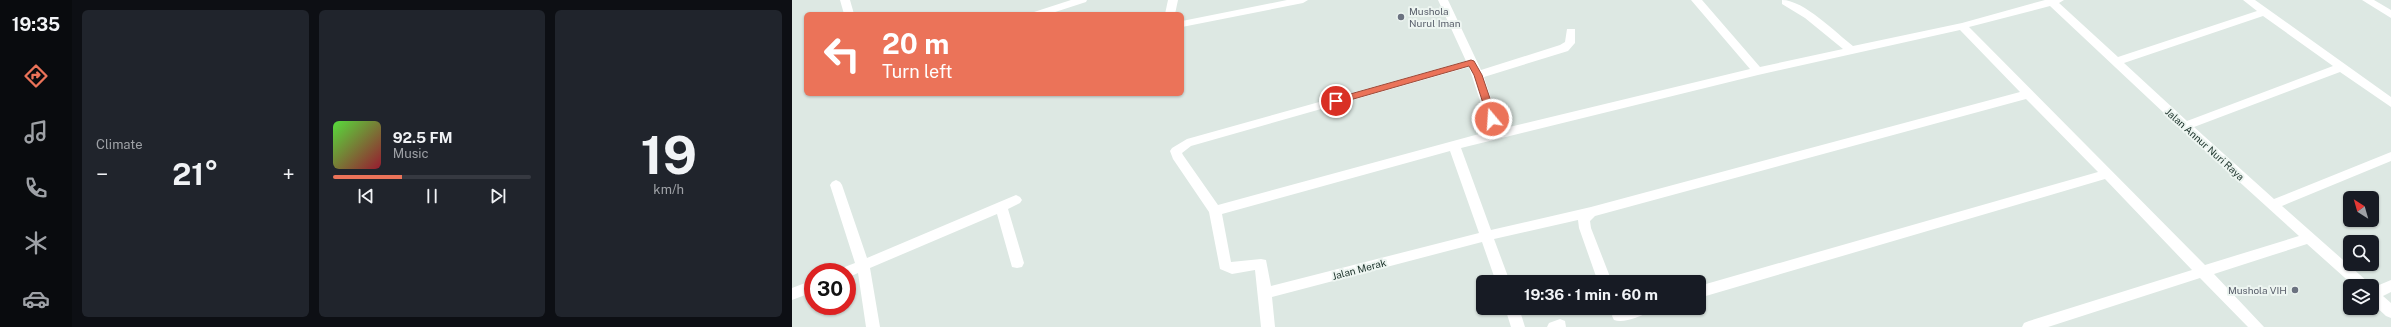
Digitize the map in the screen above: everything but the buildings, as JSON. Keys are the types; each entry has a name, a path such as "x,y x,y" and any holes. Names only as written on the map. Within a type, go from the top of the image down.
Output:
{"street":[{"path":"845,0 848,12"},
{"path":"1044,12 1082,0"},
{"path":"1170,12 1173,0"},
{"path":"1184,24 1302,0"},
{"path":"1443,0 1471,63 1478,75 1497,134"},
{"path":"1696,0 1758,71"},
{"path":"2248,0 2391,103"},
{"path":"2367,0 2391,15"},
{"path":"1215,211 1497,134 1758,71 1962,26 2054,1"},
{"name":"Jalan Annur Nuri Raya","path":"2054,1 2116,62 2185,126 2355,279"},
{"path":"1786,2 1809,16 1851,50"},
{"path":"2116,62 2265,12"},
{"path":"1962,26 2257,327"},
{"path":"1478,75 1564,48 1570,43 1571,31"},
{"path":"1268,327 1261,264 1257,263 1232,268 1225,265 1215,211 1177,156 1176,151 1180,146 1471,63"},
{"path":"2185,126 2342,67"},
{"name":"Jalan Merak","path":"1265,294 1486,236 1592,212 2028,94"},
{"path":"1454,146 1500,275"},
{"path":"2272,205 2391,156"},
{"path":"1706,290 2107,174"},
{"path":"836,185 863,266 873,327"},
{"path":"856,269 1016,200"},
{"path":"1001,206 1017,263"},
{"path":"1592,212 1584,220 1585,228 1602,275"},
{"path":"2029,327 2309,238"},
{"path":"2379,291 2391,286"},
{"path":"792,294 804,289"},
{"path":"2379,301 2391,312"},
{"path":"1514,315 1518,327"}],"place":[{"name":"Mushola Nurul Iman","path":"1401,17"},
{"name":"Mushola VIH","path":"2295,290"}],"route":[{"path":"1336,101 1471,63 1478,75 1492,119"}]}
